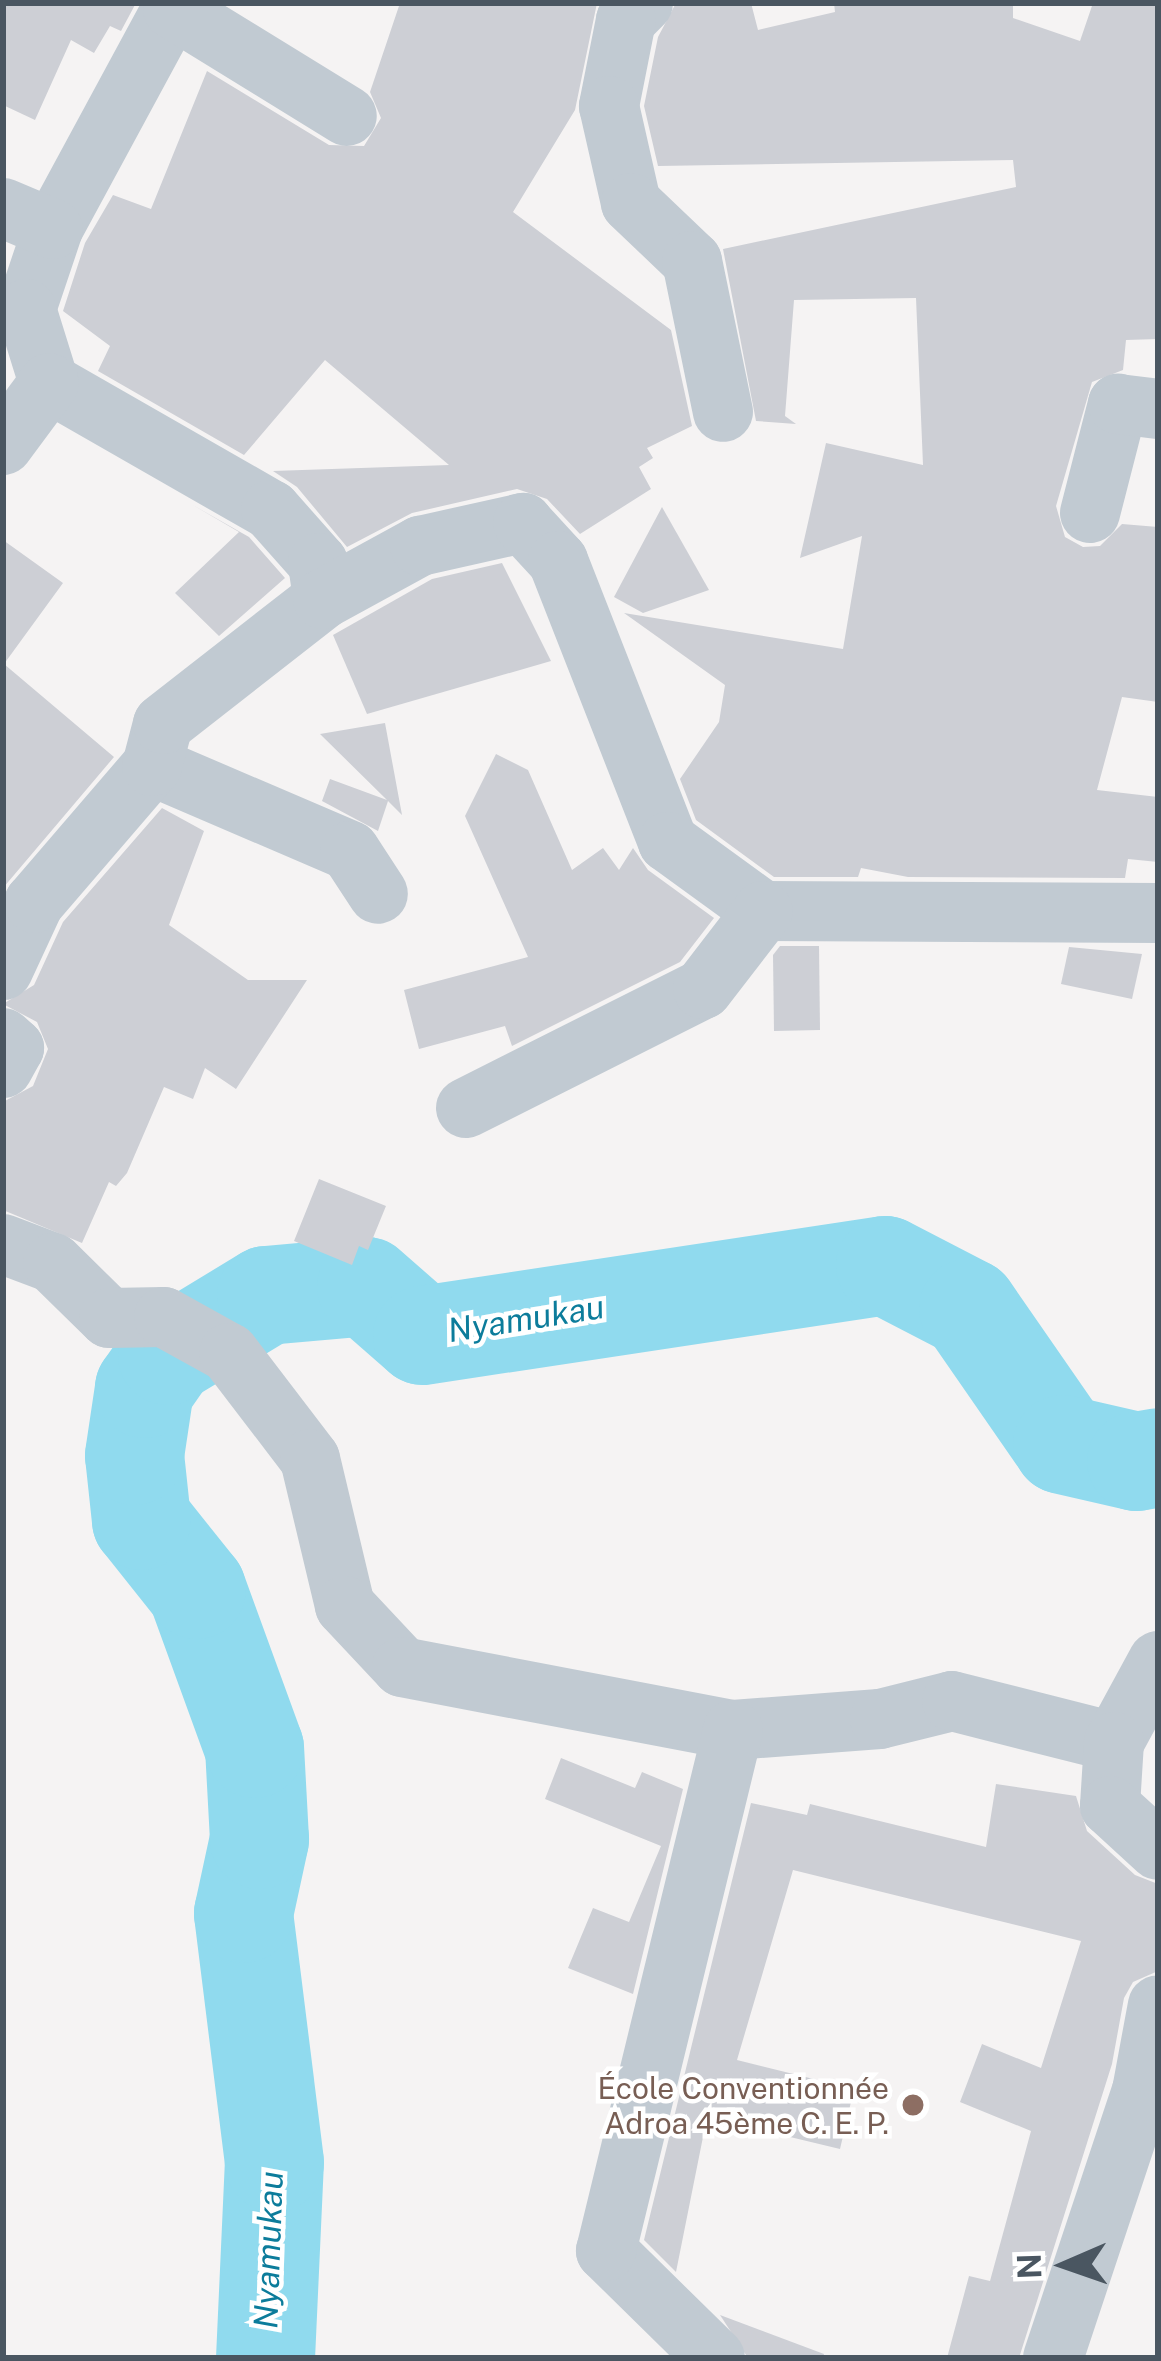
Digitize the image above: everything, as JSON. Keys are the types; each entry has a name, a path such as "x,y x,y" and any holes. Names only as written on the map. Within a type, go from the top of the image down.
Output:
{"lane":[{"path":"643,3 626,20 609,106 631,203 692,261 723,412"},
{"path":"323,599 318,563 271,510 49,382 26,309 28,219 174,6 346,116"},
{"path":"3,445 49,382"},
{"path":"1090,513 1118,404 1158,409"},
{"path":"3,970 34,903 152,766 163,724 323,599 420,546 523,523 558,561 668,842 763,910 1158,913"},
{"path":"152,766 350,850 378,894"},
{"path":"466,1108 703,989 763,910"},
{"path":"3,1038 14,1048 3,1068"},
{"path":"3,1244 53,1263 109,1318 164,1317 207,1341 310,1459 345,1606 402,1667 733,1730 880,1718 952,1701 1114,1742"},
{"path":"1158,1661 1114,1742 1110,1806 1158,1850"},
{"path":"708,2349 606,2251 733,1730"},
{"path":"1053,2358 1150,2089 1158,2005"}],"building":[{"path":"3,3 136,3 121,31 110,26 94,53 71,40 35,120 3,105"},
{"path":"400,3 597,3 575,110 513,212 671,330 692,426 647,448 653,458 639,467 651,489 580,534 547,499 517,489 412,513 347,547 297,487 273,471 449,465 325,360 244,455 98,371 110,346 63,311 85,243 113,195 151,209 207,71 329,145 364,146 381,118 370,92"},
{"path":"676,3 751,3 758,30 835,12 834,3 1013,3 1013,18 1080,41 1093,3 1158,3 1158,339 1126,340 1123,370 1092,382 1056,506 1065,537 1083,547 1100,546 1122,524 1158,527 1158,702 1122,697 1097,790 1158,797 1158,862 1128,859 1125,878 908,877 861,868 858,877 774,877 696,820 680,779 719,722 725,685 624,613 843,649 862,536 800,558 826,443 923,465 916,298 794,300 785,416 796,424 756,421 723,249 1016,187 1013,160 658,166 644,106 658,37"},
{"path":"191,504 249,537 285,578 219,636 175,593 239,532"},
{"path":"662,507 709,590 643,613 614,597"},
{"path":"3,540 63,583 4,664 114,757 3,888"},
{"path":"502,563 551,661 367,714 333,635 432,579"},
{"path":"385,723 402,815 388,801 378,831 322,801 330,779 387,800 320,734"},
{"path":"496,754 528,770 572,870 603,848 619,870 633,848 648,870 714,918 680,962 512,1046 505,1026 419,1049 404,990 528,957 465,816"},
{"path":"162,808 204,831 169,925 248,980 307,980 236,1089 205,1068 193,1099 164,1087 127,1173 116,1186 109,1182 82,1243 3,1210 3,1102 33,1086 48,1049 37,1022 3,1004 34,985 63,922"},
{"path":"780,946 819,946 820,1030 774,1031 773,955"},
{"path":"1069,947 1142,954 1132,999 1061,984"},
{"path":"319,1179 386,1206 368,1250 359,1246 352,1265 294,1241"},
{"path":"561,1758 635,1788 642,1772 683,1789 633,1994 568,1968 593,1908 629,1922 661,1846 545,1799"},
{"path":"996,1784 1076,1796 1087,1831 1135,1875 1158,1884 1158,1971 1133,1982 1124,1998 1112,2064 1019,2358 947,2358 969,2276 990,2281 1031,2131 960,2102 982,2044 1041,2068 1081,1941 793,1870 737,2060 854,2089 840,2149 707,2117 676,2272 644,2240 751,1803 807,1815 810,1804 986,1847"},
{"path":"720,2315 824,2354 823,2358 748,2358"}],"waterway":[{"name":"Nyamukau","path":"265,2358 274,2162 243,1913 259,1839 254,1748 196,1589 141,1520 134,1455 144,1388 167,1355 266,1295 366,1286 422,1335 885,1265 968,1308 1062,1444 1136,1461 1158,1457"}],"place":[{"name":"École Conventionnée Adroa 45ème C. E. P.","path":"913,2105"}]}
